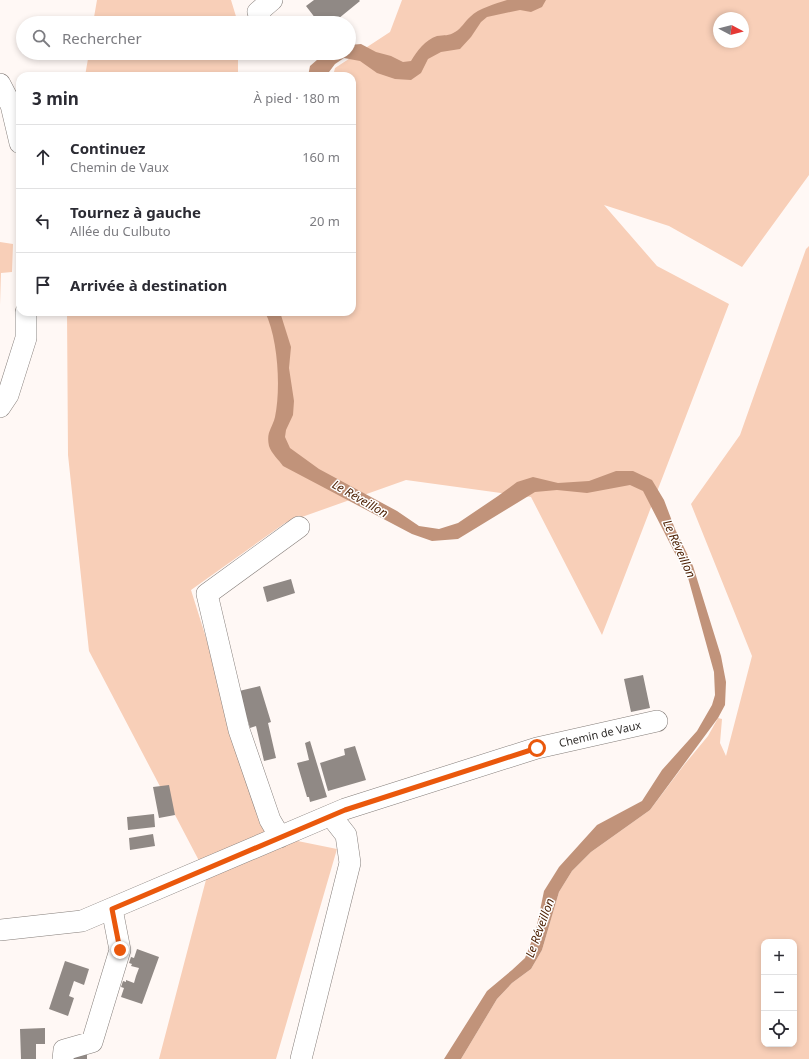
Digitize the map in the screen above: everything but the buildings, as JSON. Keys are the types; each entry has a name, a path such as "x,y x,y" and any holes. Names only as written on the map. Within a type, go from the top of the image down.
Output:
{"street":[{"path":"259,16 258,12 272,0"},
{"path":"0,84 11,105 16,126"},
{"path":"0,406 8,395 26,338 26,316"},
{"path":"280,837 270,820 239,730 207,594 299,527"},
{"name":"Chemin de Vaux","path":"0,930 82,921 345,810 537,748 657,721"},
{"path":"300,1059 350,863 346,835 331,816"},
{"path":"62,1059 64,1050 92,1042 120,950 112,909"}],"shaded area":[{"path":"97,0 231,0 236,16 94,16"},
{"path":"402,0 809,0 809,175 742,267 669,226 604,205 657,266 729,304 602,635 531,497 406,480 285,523 191,590 268,835 337,849 276,1059 159,1059 207,876 89,651 68,455 67,316 356,316 356,72 334,72 335,68 347,60 356,60 356,54 390,32"},
{"path":"88,60 238,60 238,72 86,72"},
{"path":"0,242 13,244 12,272 1,273 0,305"},
{"path":"809,246 809,1059 461,1059 497,999 512,983 531,969 542,950 559,892 572,871 591,852 650,810 708,736 718,718 722,719 720,743 726,756 752,656 691,504 740,435 806,249"}],"water":[{"path":"507,0 546,0 542,7 531,12 520,10 487,17 481,22 471,37 460,49 441,52 428,59 421,73 411,80 395,79 377,73 360,61 355,60 356,60 356,44 361,44 376,52 391,56 403,62 411,61 429,40 437,36 449,35 453,33 474,14 487,7"},
{"path":"317,60 341,60 335,64 329,72 309,72 310,66"},
{"name":"Le Réveillon","path":"266,316 281,316 291,347 289,368 294,401 293,415 286,430 285,437 290,448 319,469 397,511 419,526 439,529 458,523 517,482 533,477 558,483 589,481 616,471 633,471 652,480 664,500 675,529 693,566 721,656 726,682 725,705 718,718 650,810 591,852 572,871 559,892 542,950 531,969 512,983 497,999 461,1059 444,1059 487,991 525,958 536,930 544,891 559,867 597,825 642,801 662,770 697,731 712,705 715,695 714,672 687,574 643,491 630,485 587,493 557,490 535,492 458,539 432,541 412,534 283,466 271,451 268,441 275,417 278,392 277,363 273,335"}],"route":[{"path":"120,950 112,909 345,810 537,748"}]}
